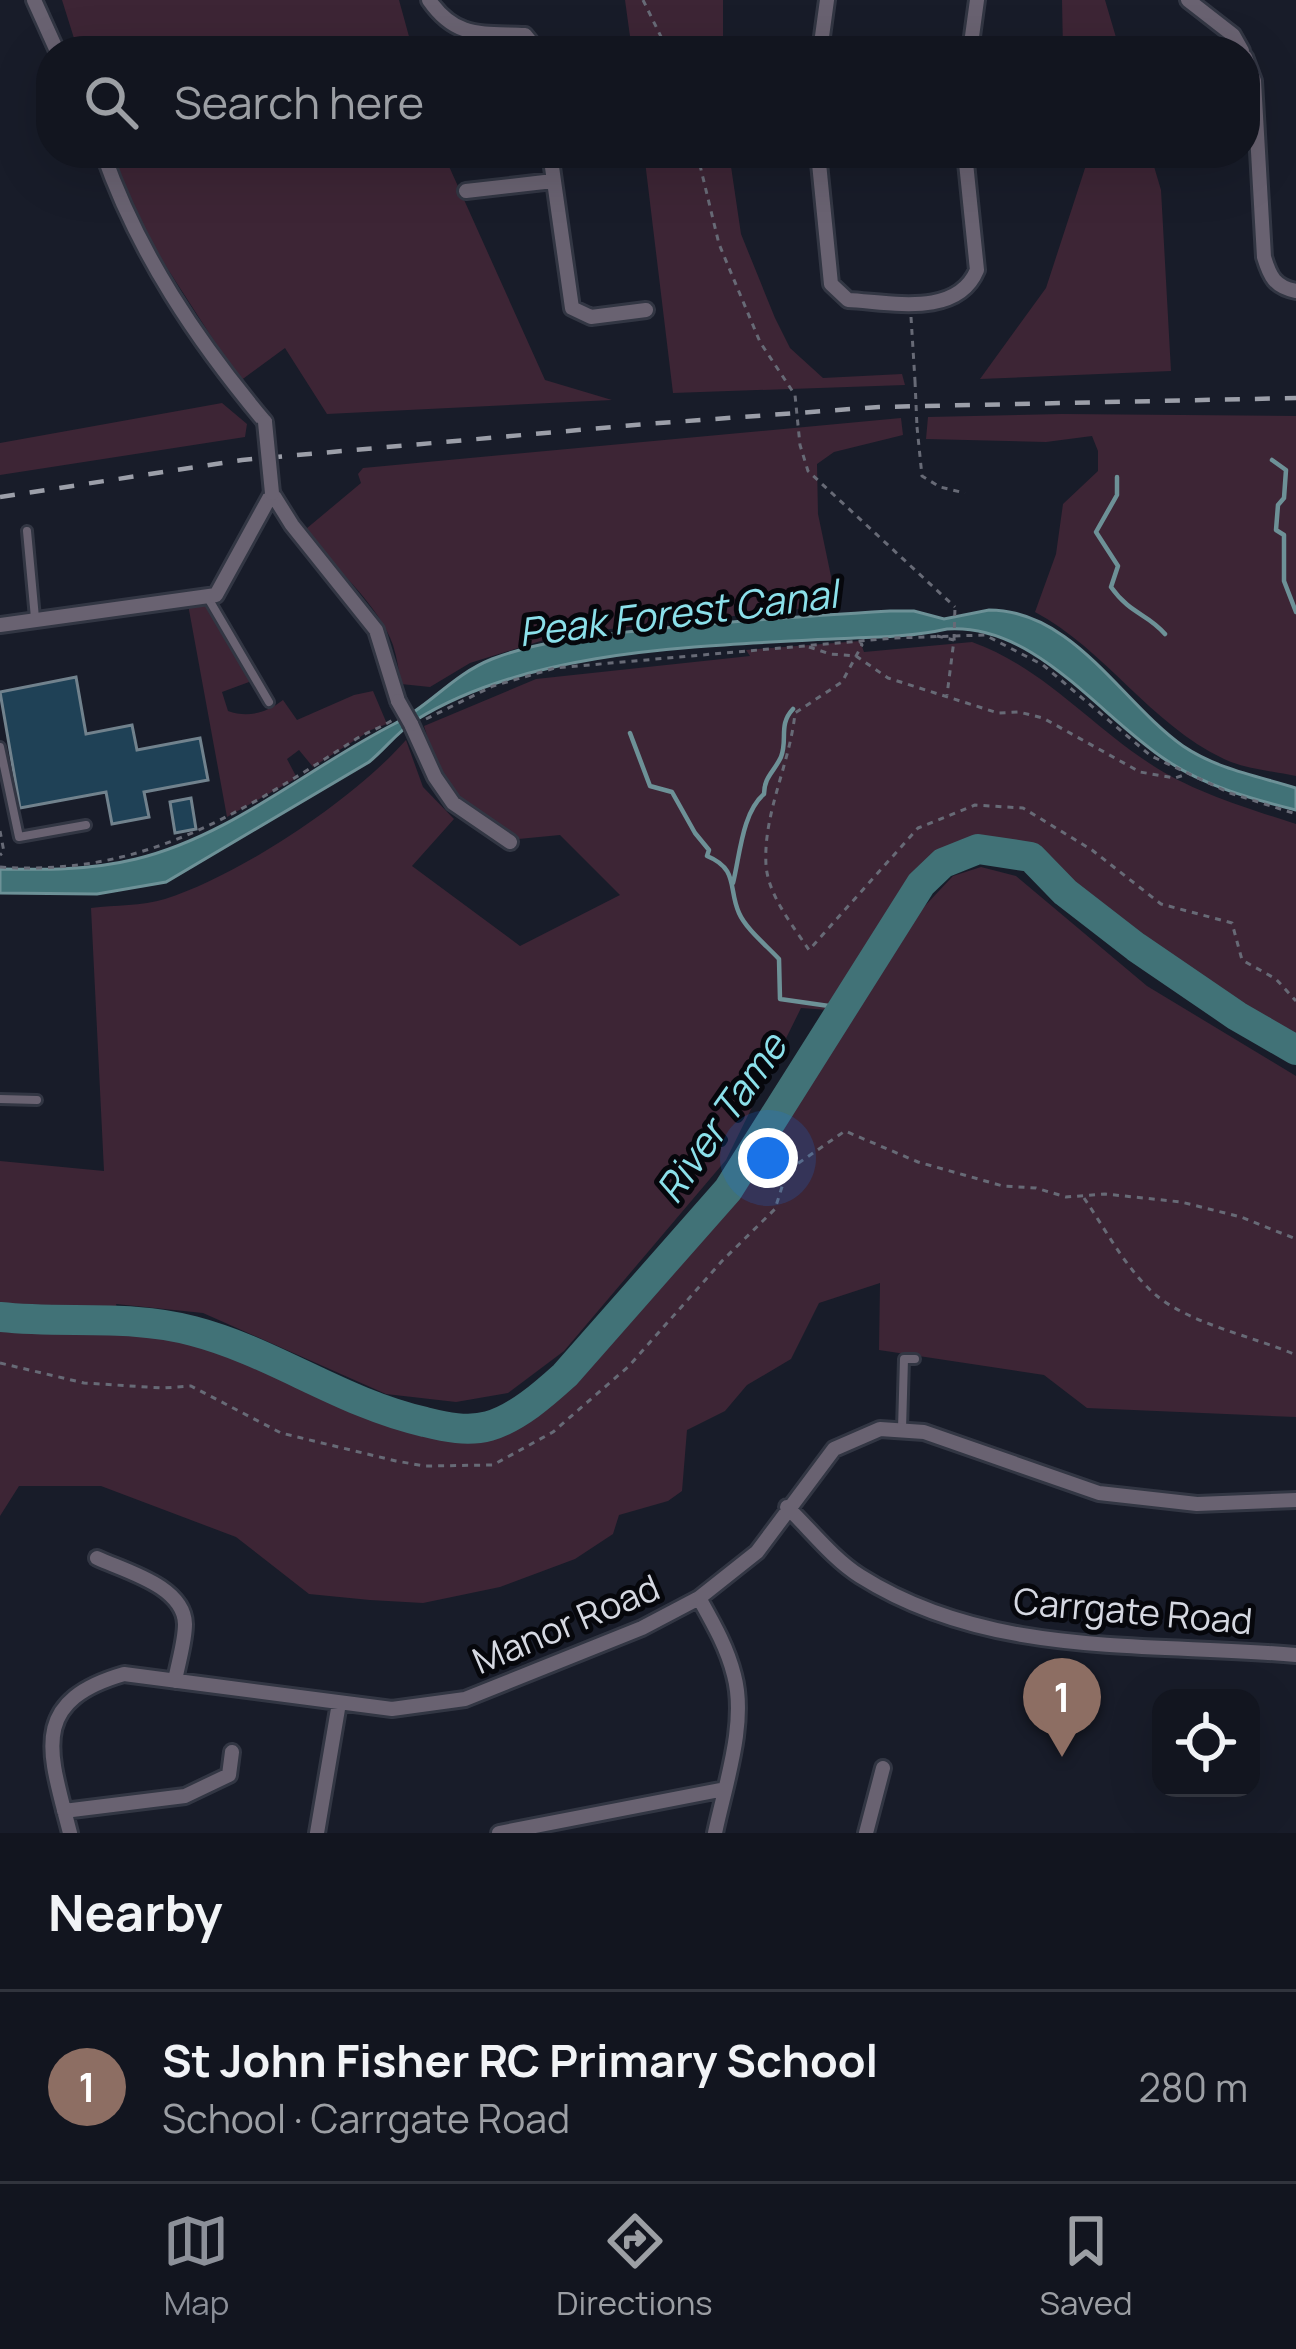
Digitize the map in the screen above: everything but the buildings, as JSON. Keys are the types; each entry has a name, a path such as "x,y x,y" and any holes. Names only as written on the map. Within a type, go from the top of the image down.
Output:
{"street":[{"path":"34,0 51,36"},
{"path":"430,0 455,28 526,36"},
{"path":"822,36 826,0"},
{"path":"972,36 977,0"},
{"path":"1188,0 1234,36"},
{"path":"109,168 137,237 215,359 265,422 272,494 376,630 399,708 420,728 435,777 453,803 510,842"},
{"path":"552,168 572,308 591,317 646,310"},
{"path":"819,168 831,284 848,300 910,304 942,302 958,296 972,282 977,269 967,168"},
{"path":"1259,168 1269,274 1280,288 1296,291"},
{"path":"466,191 553,181"},
{"path":"0,625 212,596 272,494"},
{"name":"Manor Road","path":"70,1833 50,1754 59,1709 90,1684 124,1674 392,1709 465,1700 642,1628 699,1598 757,1552 834,1449 880,1429 924,1432 1099,1493 1197,1504 1296,1500"},
{"name":"Carrgate Road","path":"787,1507 858,1575 944,1616 1039,1640 1296,1655"},
{"path":"97,1558 158,1587 181,1606 185,1624 175,1681"},
{"path":"699,1598 721,1637 736,1680 736,1730 716,1833"},
{"path":"317,1833 339,1702"},
{"path":"64,1811 184,1796 229,1774 232,1752"},
{"path":"866,1833 883,1768"},
{"path":"499,1833 724,1789"}],"lane":[{"path":"27,532 35,620"},
{"path":"212,596 269,702"},
{"path":"0,747 19,837 86,825"},
{"path":"0,1099 37,1100"},
{"path":"902,1431 904,1359 915,1359"}],"path":[{"path":"643,0 661,36"},
{"path":"701,168 719,244 760,342 795,395 808,471 955,607 947,696"},
{"path":"910,304 922,476 940,487 965,493"},
{"path":"935,634 941,640 954,640"},
{"path":"420,728 493,686 555,668 935,634 985,635 1043,665 1138,746 1186,775 1296,814"},
{"path":"860,641 842,682 795,713 771,816 766,868 783,910 809,950 918,828 975,805 1024,808 1092,850 1161,904 1232,922 1242,960 1276,979 1296,1001"},
{"path":"803,645 856,656 888,678 998,713 1042,718 1140,772 1175,778 1186,775"},
{"path":"0,867 78,866 176,842 257,803 399,708"},
{"path":"0,831 4,852 0,855"},
{"path":"0,1363 84,1383 191,1386 281,1433 425,1466 493,1465 553,1432 629,1366 775,1209 787,1172 844,1131 918,1162 1003,1186 1036,1187 1066,1197 1105,1194 1181,1202 1240,1217 1296,1239"},
{"path":"1083,1196 1136,1274 1156,1295 1296,1355"}],"shaded area":[{"path":"62,0 399,0 409,36 73,36"},
{"path":"625,0 723,0 723,36 630,36"},
{"path":"1062,0 1105,0 1116,36 1063,36"},
{"path":"117,168 450,168 545,380 612,400 327,414 285,348 240,381 138,223"},
{"path":"646,168 731,168 741,234 790,348 823,378 902,374 905,385 673,393"},
{"path":"1085,168 1154,168 1161,190 1171,371 980,379 1046,288"},
{"path":"222,403 247,424 245,437 0,475 0,443"},
{"path":"1296,416 1296,776 1232,762 1198,744 1084,646 1035,612 1056,554 1063,504 1098,471 1092,436 1046,442 926,439 928,417"},
{"path":"901,418 903,435 834,452 817,464 818,514 837,605 563,634 470,663 430,687 401,684 393,645 378,616 300,534 361,483 358,474 363,468"},
{"path":"216,595 249,682 222,692 228,711 257,713 283,700 297,720 373,691 387,724 313,767 299,750 287,759 297,778 227,817 187,599"},
{"path":"989,610 1019,614 1046,625 1095,662 1183,746 1223,766 1296,788 1296,810 1229,791 1181,769 1064,676 1009,641 979,631 947,629 658,650 506,680 416,720 369,762 166,882 97,894 0,893 0,869 119,863 204,834 407,717 478,666 511,653 586,637 706,624 890,611 944,619"},
{"path":"860,641 864,652 972,642 1021,666 1127,747 1183,783 1296,824 1296,1050 1136,947 1065,892 1031,857 986,848 943,863 921,884 842,1011 801,1008 726,1160 564,1351 508,1393 456,1402 386,1394 203,1313 116,1304 121,1321 217,1338 354,1402 417,1422 473,1429 518,1412 556,1383 638,1298 715,1203 766,1130 774,1138 921,910 953,876 981,867 1016,876 1147,986 1296,1076 1296,1417 1087,1408 1044,1375 879,1350 880,1283 819,1303 791,1359 747,1385 725,1411 687,1430 682,1491 668,1501 619,1515 613,1534 575,1559 500,1587 423,1603 309,1594 236,1537 101,1486 19,1486 0,1516 0,1161 104,1171 91,908 165,899 261,854 327,810 406,740 423,787 454,819 412,866 520,946 620,895 560,835 507,840 453,803 421,744 428,739 424,726 536,679 750,656 746,650"}],"waterway":[{"path":"1272,460 1286,470 1276,530 1284,535 1284,581 1296,612"},
{"path":"1117,477 1117,495 1096,532 1118,566 1111,587 1165,634"},
{"path":"733,883 746,823 781,757 786,721 793,709"},
{"path":"630,733 650,786 672,792 709,850 707,856 728,873 742,919 779,959 780,999 843,1008"},
{"name":"River Tame","path":"0,1317 170,1326 223,1340 336,1390 433,1424 481,1428 510,1417 565,1375 728,1190 921,884 943,863 978,849 1031,857 1065,892 1136,947 1296,1050"}],"railway":[{"path":"0,497 242,460 646,424 879,407 1296,398"}],"place":[{"name":"St John Fisher RC Primary School","path":"1062,1757"}],"water label":[{"name":"Peak Forest Canal","path":"678,613"}]}
